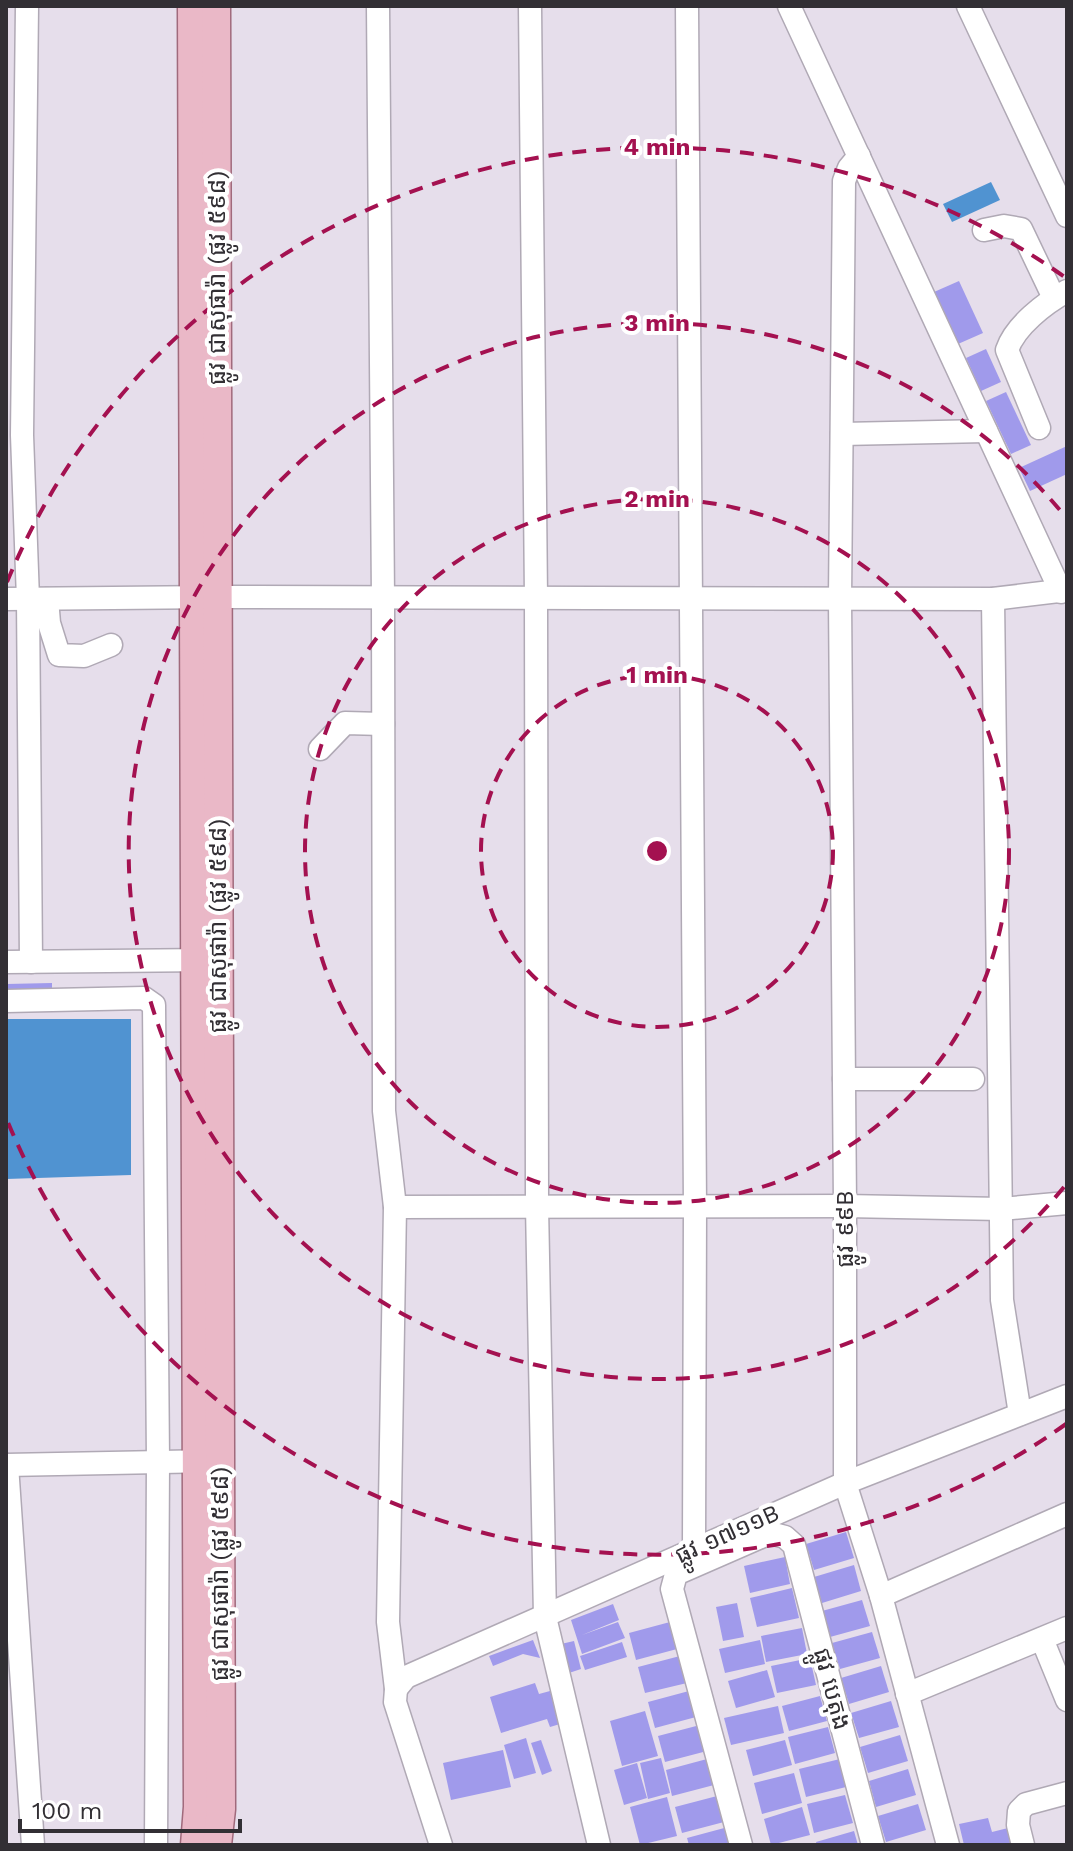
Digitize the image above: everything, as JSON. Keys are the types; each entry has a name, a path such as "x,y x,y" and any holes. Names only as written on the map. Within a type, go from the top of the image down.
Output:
{"main road":[{"name":"ផ្លូវ ជាសុផារ៉ា (ផ្លូវ ៥៩៨)","path":"192,6 205,597 208,1461 195,1845"},
{"name":"ផ្លូវ ជាសុផារ៉ា (ផ្លូវ ៥៩៨)","path":"205,597 216,6"},
{"name":"ផ្លូវ ជាសុផារ៉ា (ផ្លូវ ៥៩៨)","path":"208,1461 221,1809 217,1845"}],"street":[{"path":"27,6 14,331 14,430 27,599 31,962"},
{"path":"378,6 384,1111 395,1207 388,1622 395,1702 441,1845"},
{"path":"530,6 536,598 537,1206 545,1617 599,1845"},
{"path":"687,6 695,1207 694,1548"},
{"path":"27,599 993,599 1064,591 986,431 789,6"},
{"path":"968,6 1067,216"},
{"name":"ផ្លូវ ៩៩B","path":"859,156 849,168 844,181 840,599 845,1483 881,1596 948,1845"},
{"path":"984,230 1004,226 1021,229 1060,294 1011,337 1007,350 1039,428"},
{"path":"842,434 986,431"},
{"path":"27,599 49,623 59,655 84,656 111,645"},
{"path":"993,599 1002,1300 1020,1414"},
{"path":"320,749 345,723 383,724"},
{"path":"6,962 207,960"},
{"path":"6,1001 144,998 154,1005 158,1461 156,1845"},
{"path":"844,1079 973,1079"},
{"path":"395,1207 845,1206 1001,1209 1067,1203"},
{"name":"ផ្លូវ ១៧១១B","path":"396,1689 406,1677 694,1548 845,1483 1066,1398"},
{"path":"33,1845 7,1465 208,1461"},
{"path":"881,1596 1067,1514"},
{"name":"ផ្លូវ បេតុង","path":"741,1845 672,1589 676,1574 770,1533 785,1537 794,1545 873,1845"},
{"path":"907,1694 1067,1628"},
{"path":"1042,1639 1067,1700"},
{"path":"1023,1845 1018,1825 1019,1811 1026,1804 1067,1793"}],"water":[{"path":"991,182 1000,200 952,222 943,204"},
{"path":"6,1019 131,1019 131,1175 6,1179"}],"building":[{"path":"959,281 983,333 958,344 934,292"},
{"path":"986,349 1001,382 981,391 966,358"},
{"path":"1006,392 1031,445 1011,454 986,401"},
{"path":"1067,446 1067,474 1030,491 1019,468"},
{"path":"52,983 52,997 6,998 6,984"},
{"path":"846,1532 854,1558 814,1570 806,1544"},
{"path":"785,1557 790,1584 750,1593 744,1566"},
{"path":"854,1565 861,1591 822,1603 814,1577"},
{"path":"792,1588 799,1618 757,1627 750,1598"},
{"path":"862,1600 870,1626 830,1637 822,1611"},
{"path":"737,1603 744,1637 723,1641 716,1607"},
{"path":"613,1604 619,1620 582,1635 618,1622 625,1638 582,1654 571,1620"},
{"path":"670,1622 677,1649 636,1660 629,1633"},
{"path":"802,1628 807,1654 766,1662 761,1636"},
{"path":"872,1632 880,1658 840,1669 832,1643"},
{"path":"533,1640 540,1658 523,1654 493,1666 489,1656"},
{"path":"760,1640 765,1664 725,1673 719,1649"},
{"path":"574,1641 581,1669 569,1673 561,1644"},
{"path":"622,1642 627,1657 585,1670 580,1656"},
{"path":"680,1656 687,1683 645,1693 638,1667"},
{"path":"810,1658 816,1685 777,1693 771,1666"},
{"path":"881,1666 889,1692 849,1704 841,1678"},
{"path":"767,1670 775,1697 736,1708 728,1681"},
{"path":"535,1683 539,1694 550,1691 560,1724 550,1727 547,1719 501,1733 490,1697"},
{"path":"689,1691 696,1717 655,1728 648,1702"},
{"path":"820,1696 827,1721 789,1731 782,1706"},
{"path":"891,1701 899,1727 859,1738 851,1713"},
{"path":"778,1706 784,1733 731,1745 724,1718"},
{"path":"645,1711 658,1756 622,1766 610,1721"},
{"path":"700,1725 707,1751 665,1762 658,1736"},
{"path":"828,1727 835,1753 795,1764 788,1737"},
{"path":"900,1735 908,1761 868,1773 860,1747"},
{"path":"526,1738 536,1773 514,1779 504,1745"},
{"path":"541,1740 552,1771 542,1775 531,1743"},
{"path":"785,1740 792,1765 753,1776 746,1750"},
{"path":"503,1750 511,1787 451,1800 443,1763"},
{"path":"661,1758 670,1793 648,1799 640,1763"},
{"path":"707,1759 714,1785 672,1796 666,1770"},
{"path":"840,1759 846,1787 806,1797 799,1769"},
{"path":"637,1763 647,1798 624,1805 614,1770"},
{"path":"908,1769 916,1795 876,1807 869,1781"},
{"path":"794,1773 802,1803 762,1814 754,1783"},
{"path":"845,1795 853,1823 814,1833 807,1804"},
{"path":"717,1796 724,1822 682,1833 675,1807"},
{"path":"667,1797 677,1836 640,1845 630,1807"},
{"path":"918,1804 926,1830 886,1842 878,1816"},
{"path":"802,1807 810,1835 771,1845 764,1819"},
{"path":"988,1818 992,1832 1008,1828 1012,1845 964,1845 959,1824"},
{"path":"728,1827 733,1845 689,1845 687,1838"},
{"path":"854,1831 858,1845 817,1845 816,1842"}]}
